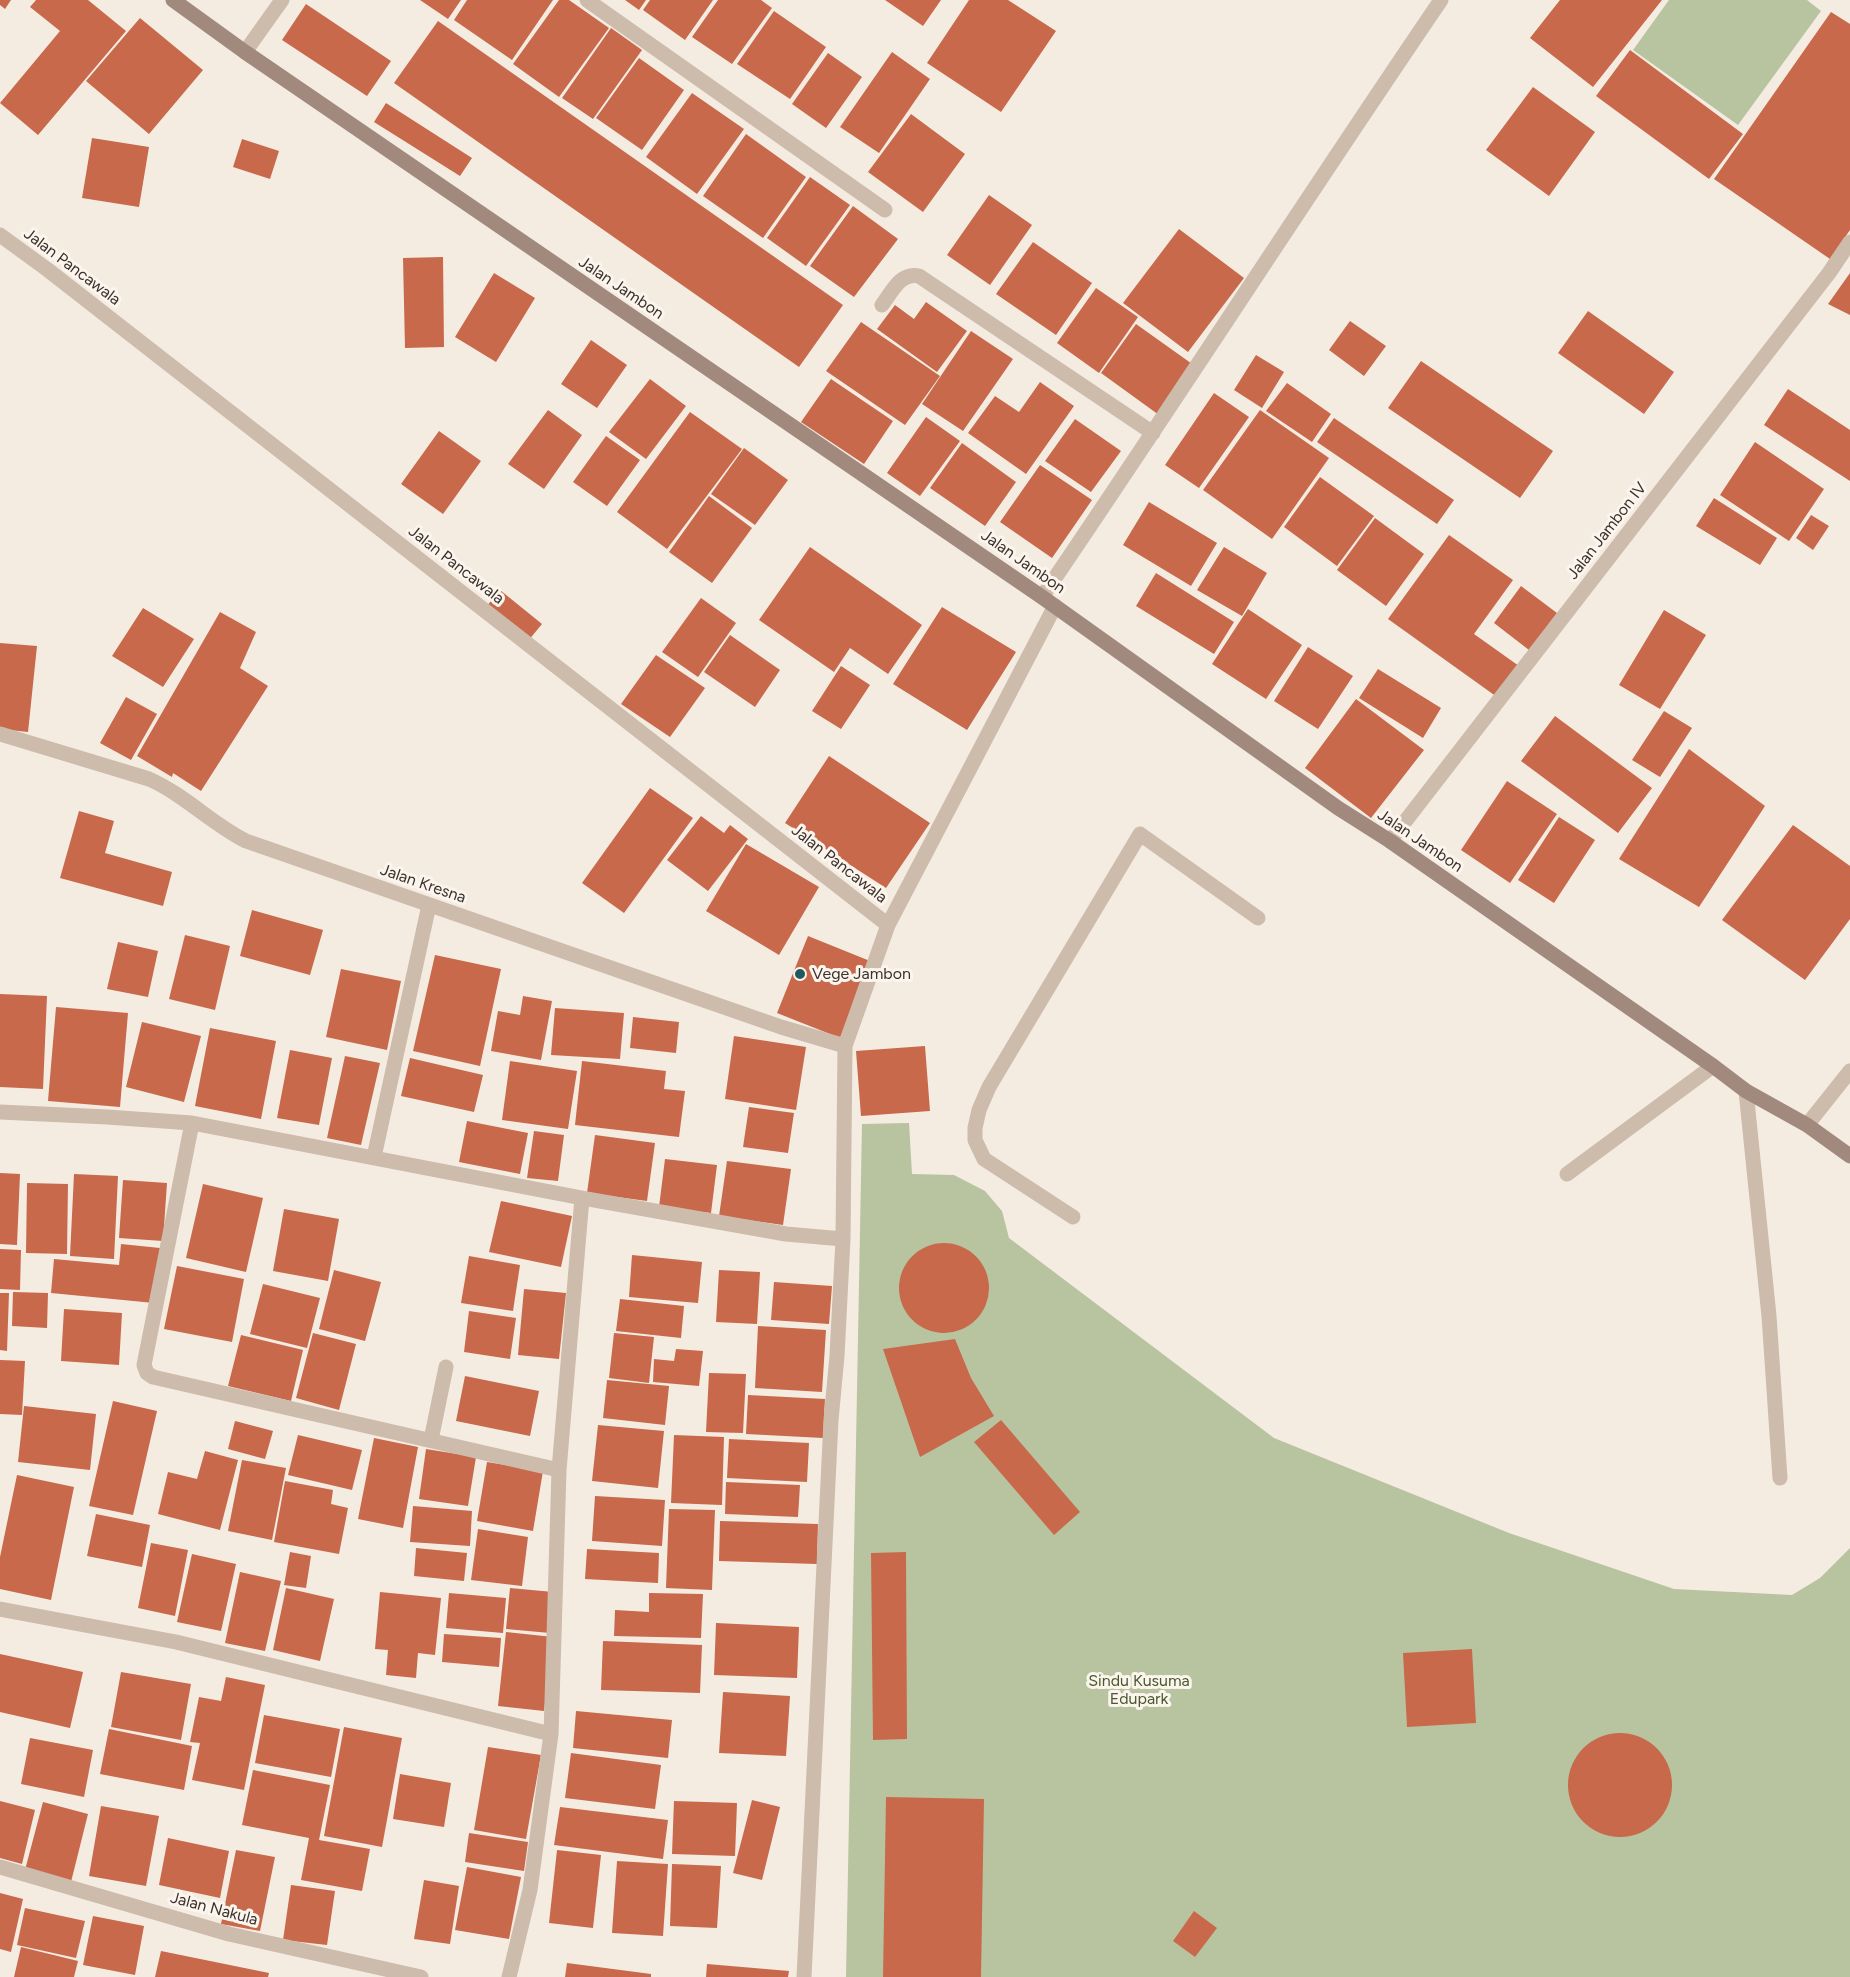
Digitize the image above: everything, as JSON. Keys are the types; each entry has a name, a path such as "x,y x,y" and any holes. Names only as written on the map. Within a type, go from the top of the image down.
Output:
{"main road":[{"name":"Jalan Jambon","path":"173,0 245,52 1042,597 1338,808 1390,841 1746,1091 1807,1125 1850,1156"}],"street":[{"path":"245,52 282,0"},
{"path":"586,0 885,210"},
{"path":"1042,597 1154,433 1312,189 1441,0"},
{"name":"Jalan Pancawala","path":"0,235 48,270 888,925"},
{"name":"Jalan Jambon IV","path":"1390,841 1822,282 1850,242"},
{"path":"882,305 903,277 919,276 1154,433"},
{"path":"804,1977 831,1420 843,1239 845,1046 888,925 1054,606"},
{"name":"Jalan Kresna","path":"0,734 149,779 172,790 228,832 246,841 781,1026 845,1046"},
{"path":"1072,1217 984,1159 975,1140 975,1128 979,1110 989,1086 1140,834 1258,918"},
{"path":"374,1157 429,905"},
{"path":"1567,1174 1713,1066"},
{"path":"1807,1125 1850,1071"},
{"path":"1746,1091 1769,1316 1780,1478"},
{"path":"0,1112 192,1123 582,1198 786,1234 843,1239"},
{"path":"192,1123 144,1365 147,1373 153,1377 559,1470"},
{"path":"509,1977 530,1890 551,1734 559,1470 582,1198"},
{"path":"431,1440 446,1367"},
{"path":"0,1609 176,1642 551,1734"},
{"name":"Jalan Nakula","path":"0,1867 230,1934 421,1977"}],"green space":[{"path":"1669,0 1807,0 1821,11 1738,125 1633,50"},
{"name":"Sindu Kusuma Edupark","path":"909,1123 912,1174 954,1175 985,1191 1002,1211 1009,1238 1274,1438 1509,1533 1674,1589 1792,1595 1820,1578 1850,1548 1850,1977 846,1977 862,1124"}],"building":[{"path":"0,0 11,0 5,9 0,5"},
{"path":"36,0 88,0 126,31 38,135 0,103 60,31 30,7"},
{"path":"420,0 461,0 448,19"},
{"path":"467,0 553,0 512,60 454,20"},
{"path":"559,0 569,0 609,28 559,97 513,64"},
{"path":"625,0 646,0 639,10"},
{"path":"650,0 713,0 685,40 643,10"},
{"path":"718,0 761,0 772,8 732,64 692,37"},
{"path":"885,0 941,0 923,26"},
{"path":"969,0 1008,0 1056,31 1001,112 927,63"},
{"path":"1560,0 1662,0 1593,87 1530,38"},
{"path":"306,4 391,61 367,96 282,40"},
{"path":"774,11 826,47 790,99 737,64"},
{"path":"1831,12 1850,24 1850,230 1830,259 1714,179"},
{"path":"140,18 203,70 149,134 86,81"},
{"path":"438,21 843,305 799,367 394,83"},
{"path":"611,28 642,50 593,119 562,98"},
{"path":"1630,50 1743,134 1709,179 1596,96"},
{"path":"892,52 930,79 879,153 840,127"},
{"path":"828,53 862,77 826,128 792,104"},
{"path":"639,58 684,90 642,150 596,118"},
{"path":"1533,87 1595,132 1549,196 1486,150"},
{"path":"692,93 744,129 697,194 646,157"},
{"path":"386,103 472,158 460,176 374,122"},
{"path":"911,114 965,154 923,212 868,172"},
{"path":"746,134 806,177 763,238 703,196"},
{"path":"92,138 149,147 139,207 82,198"},
{"path":"242,139 279,151 270,179 233,167"},
{"path":"810,177 850,205 806,266 767,238"},
{"path":"989,195 1032,225 990,285 947,255"},
{"path":"853,206 898,239 854,297 810,266"},
{"path":"1179,229 1244,278 1188,352 1123,303"},
{"path":"1033,242 1092,283 1056,335 996,294"},
{"path":"443,257 444,347 405,348 403,258"},
{"path":"494,273 535,298 496,362 455,337"},
{"path":"1850,273 1850,315 1828,304"},
{"path":"1096,288 1138,317 1099,373 1057,343"},
{"path":"926,302 967,331 937,372 877,329 895,305 914,319"},
{"path":"1588,311 1674,372 1644,414 1558,353"},
{"path":"1350,321 1386,346 1364,376 1329,350"},
{"path":"861,322 940,376 905,425 826,371"},
{"path":"1136,324 1195,366 1159,415 1101,373"},
{"path":"971,331 1013,359 963,431 922,404"},
{"path":"591,340 627,365 597,408 561,384"},
{"path":"1256,355 1284,372 1262,408 1234,390"},
{"path":"1421,361 1553,451 1520,498 1388,408"},
{"path":"650,379 686,406 646,459 609,432"},
{"path":"831,379 893,421 864,464 801,422"},
{"path":"1040,382 1074,406 1026,474 968,433 995,396 1019,412"},
{"path":"1287,383 1331,414 1312,442 1266,411"},
{"path":"1788,389 1850,430 1850,481 1764,425"},
{"path":"1214,393 1249,417 1199,488 1165,465"},
{"path":"548,410 582,435 544,489 508,464"},
{"path":"1260,410 1329,458 1272,539 1203,490"},
{"path":"690,412 742,449 667,549 617,512"},
{"path":"926,417 960,441 920,496 887,473"},
{"path":"1334,418 1454,500 1437,524 1317,442"},
{"path":"1075,419 1121,451 1091,492 1045,461"},
{"path":"439,431 481,461 443,514 401,484"},
{"path":"606,436 640,460 607,506 573,482"},
{"path":"1755,442 1824,489 1789,541 1720,495"},
{"path":"962,443 1016,482 985,526 930,488"},
{"path":"744,448 788,480 755,525 711,494"},
{"path":"1040,465 1092,500 1052,558 1000,522"},
{"path":"1320,477 1374,516 1337,566 1284,527"},
{"path":"709,496 752,528 712,583 669,552"},
{"path":"1714,498 1777,538 1760,565 1696,526"},
{"path":"1149,502 1217,543 1191,586 1123,545"},
{"path":"1811,515 1829,526 1813,550 1796,538"},
{"path":"1375,518 1424,554 1386,606 1337,570"},
{"path":"1449,535 1513,580 1474,634 1519,666 1497,697 1388,619"},
{"path":"810,547 922,625 888,674 850,648 834,672 759,620"},
{"path":"1224,547 1267,573 1242,616 1197,590"},
{"path":"1156,573 1234,622 1214,654 1136,606"},
{"path":"1521,586 1557,613 1529,650 1494,623"},
{"path":"500,590 542,624 528,641 486,607"},
{"path":"701,598 736,623 698,677 662,652"},
{"path":"942,607 1016,652 967,730 893,684"},
{"path":"143,608 194,639 163,687 112,656"},
{"path":"1248,609 1302,645 1266,699 1212,664"},
{"path":"1664,610 1706,635 1660,709 1619,685"},
{"path":"220,612 256,632 240,668 268,686 201,791 173,773 172,777 137,756"},
{"path":"730,635 780,670 755,707 704,672"},
{"path":"0,643 37,646 28,732 0,729"},
{"path":"1308,647 1353,676 1318,729 1274,701"},
{"path":"656,655 705,688 670,737 621,704"},
{"path":"841,666 870,685 841,729 812,711"},
{"path":"1378,669 1441,708 1423,738 1359,698"},
{"path":"126,697 157,714 131,760 100,743"},
{"path":"1356,699 1424,750 1371,818 1305,768"},
{"path":"1664,711 1692,728 1660,777 1632,760"},
{"path":"1555,716 1652,788 1618,833 1521,761"},
{"path":"1689,749 1765,806 1699,907 1619,859"},
{"path":"829,756 930,823 886,888 785,823"},
{"path":"1507,781 1557,814 1510,883 1461,850"},
{"path":"650,788 693,818 624,913 582,883"},
{"path":"79,811 114,821 105,853 172,872 163,906 60,878"},
{"path":"701,816 724,833 730,825 748,839 708,891 667,860"},
{"path":"1559,817 1595,840 1554,903 1518,880"},
{"path":"1793,825 1850,866 1850,919 1805,980 1722,920"},
{"path":"746,844 819,887 779,955 706,911"},
{"path":"252,910 323,930 310,975 240,956"},
{"path":"185,935 230,946 215,1010 169,999"},
{"path":"808,936 870,961 840,1038 777,1013"},
{"path":"118,942 158,951 148,997 107,989"},
{"path":"435,955 501,969 480,1066 413,1051"},
{"path":"341,969 401,981 387,1050 326,1037"},
{"path":"0,994 47,996 43,1089 0,1087"},
{"path":"523,996 552,1001 541,1060 491,1051 498,1011 520,1015"},
{"path":"56,1007 128,1013 120,1107 48,1101"},
{"path":"555,1008 624,1013 620,1059 551,1055"},
{"path":"633,1017 679,1022 676,1053 630,1048"},
{"path":"142,1022 201,1036 184,1102 126,1087"},
{"path":"210,1028 276,1041 261,1119 195,1106"},
{"path":"734,1036 806,1047 796,1110 725,1099"},
{"path":"925,1046 930,1111 861,1116 856,1051"},
{"path":"290,1050 332,1058 319,1125 277,1118"},
{"path":"345,1056 380,1063 361,1145 327,1138"},
{"path":"410,1058 483,1075 474,1112 401,1096"},
{"path":"510,1061 577,1071 568,1129 502,1120"},
{"path":"582,1061 666,1071 664,1089 685,1091 679,1137 575,1125"},
{"path":"749,1107 794,1113 788,1153 743,1147"},
{"path":"467,1121 528,1133 520,1174 459,1162"},
{"path":"534,1131 564,1135 558,1181 527,1178"},
{"path":"595,1135 655,1143 647,1201 587,1193"},
{"path":"665,1159 717,1165 711,1213 659,1207"},
{"path":"727,1161 791,1169 783,1225 719,1216"},
{"path":"0,1173 20,1174 17,1245 0,1244"},
{"path":"74,1174 118,1176 114,1259 70,1256"},
{"path":"123,1180 167,1183 163,1241 119,1238"},
{"path":"27,1183 68,1184 67,1254 26,1253"},
{"path":"203,1184 263,1198 246,1272 186,1258"},
{"path":"501,1201 572,1216 561,1267 489,1252"},
{"path":"284,1209 339,1219 328,1281 273,1271"},
{"path":"944,1243 961,1246 976,1256 986,1271 989,1288 986,1305 976,1320 961,1330 944,1333 927,1330 912,1320 902,1305 899,1288 902,1271 912,1256 927,1246"},
{"path":"121,1244 160,1248 154,1303 51,1293 54,1259 119,1265"},
{"path":"0,1249 21,1250 20,1290 0,1289"},
{"path":"632,1255 702,1262 698,1303 629,1297"},
{"path":"469,1256 520,1265 513,1311 461,1303"},
{"path":"177,1266 244,1279 232,1342 164,1329"},
{"path":"334,1270 381,1282 365,1341 319,1329"},
{"path":"719,1270 760,1272 757,1324 716,1322"},
{"path":"774,1282 832,1286 829,1324 771,1320"},
{"path":"263,1284 320,1298 307,1348 250,1334"},
{"path":"524,1289 566,1293 559,1359 518,1355"},
{"path":"13,1292 48,1293 47,1328 12,1326"},
{"path":"0,1293 9,1293 7,1351 0,1350"},
{"path":"620,1299 684,1306 681,1338 616,1331"},
{"path":"64,1309 122,1313 119,1365 61,1361"},
{"path":"469,1311 516,1318 510,1359 464,1352"},
{"path":"758,1326 826,1330 822,1392 755,1388"},
{"path":"313,1333 356,1344 339,1410 296,1398"},
{"path":"614,1333 654,1337 649,1383 609,1378"},
{"path":"241,1335 303,1350 291,1401 228,1386"},
{"path":"955,1339 971,1378 994,1416 920,1457 883,1349"},
{"path":"676,1349 703,1351 699,1386 653,1382 654,1359 674,1361"},
{"path":"0,1360 25,1361 22,1415 0,1414"},
{"path":"709,1373 746,1374 743,1433 706,1432"},
{"path":"465,1376 539,1391 530,1436 456,1421"},
{"path":"607,1380 669,1386 665,1425 603,1418"},
{"path":"748,1395 825,1399 823,1438 746,1434"},
{"path":"113,1401 157,1411 133,1515 89,1506"},
{"path":"24,1406 96,1414 90,1470 18,1462"},
{"path":"1001,1420 1080,1512 1054,1535 974,1442"},
{"path":"235,1421 273,1431 265,1459 228,1449"},
{"path":"598,1425 664,1431 658,1488 592,1481"},
{"path":"298,1435 362,1450 352,1490 288,1475"},
{"path":"674,1435 724,1437 722,1505 671,1503"},
{"path":"374,1438 418,1447 403,1528 358,1519"},
{"path":"729,1439 809,1443 807,1482 727,1478"},
{"path":"426,1449 476,1457 468,1506 419,1499"},
{"path":"205,1451 238,1460 220,1530 158,1514 168,1472 197,1479"},
{"path":"242,1460 286,1468 272,1540 228,1531"},
{"path":"487,1462 543,1471 533,1531 477,1521"},
{"path":"17,1475 74,1487 51,1600 0,1589 0,1557"},
{"path":"285,1481 333,1490 331,1504 348,1508 339,1554 274,1542"},
{"path":"726,1482 800,1485 798,1517 725,1514"},
{"path":"595,1496 665,1500 662,1546 592,1541"},
{"path":"413,1506 472,1511 470,1546 410,1542"},
{"path":"669,1509 715,1510 712,1590 666,1588"},
{"path":"96,1514 150,1525 142,1567 87,1556"},
{"path":"720,1521 818,1524 817,1564 719,1561"},
{"path":"478,1529 528,1537 522,1586 471,1580"},
{"path":"151,1543 188,1550 175,1616 138,1608"},
{"path":"416,1548 467,1553 464,1581 414,1576"},
{"path":"587,1549 659,1553 658,1583 585,1579"},
{"path":"290,1552 311,1556 306,1588 284,1585"},
{"path":"906,1552 907,1739 873,1740 871,1553"},
{"path":"192,1554 236,1564 221,1631 177,1622"},
{"path":"240,1572 281,1581 265,1651 225,1643"},
{"path":"286,1588 334,1599 320,1661 273,1650"},
{"path":"510,1588 553,1592 550,1633 506,1629"},
{"path":"380,1592 441,1598 435,1655 418,1653 416,1678 386,1675 388,1650 375,1649"},
{"path":"449,1593 506,1598 503,1633 446,1628"},
{"path":"649,1593 703,1594 701,1638 614,1636 615,1610 649,1612"},
{"path":"716,1623 799,1627 797,1678 714,1675"},
{"path":"506,1632 553,1637 544,1711 498,1706"},
{"path":"444,1634 501,1638 499,1667 442,1662"},
{"path":"603,1641 702,1645 700,1693 601,1690"},
{"path":"1472,1649 1476,1723 1407,1727 1403,1653"},
{"path":"0,1654 83,1672 70,1728 0,1712"},
{"path":"121,1672 191,1684 181,1740 111,1727"},
{"path":"226,1677 265,1685 244,1790 192,1780 200,1743 190,1742 199,1697 221,1701"},
{"path":"723,1692 790,1696 786,1756 719,1753"},
{"path":"576,1711 672,1720 668,1758 573,1748"},
{"path":"264,1715 340,1729 331,1777 255,1763"},
{"path":"344,1727 402,1738 382,1847 324,1836"},
{"path":"109,1729 192,1746 184,1790 100,1774"},
{"path":"1620,1733 1640,1737 1657,1748 1668,1765 1672,1785 1668,1805 1657,1822 1640,1833 1620,1837 1600,1833 1583,1822 1572,1805 1568,1785 1572,1765 1583,1748 1600,1737"},
{"path":"30,1738 93,1750 84,1797 21,1784"},
{"path":"488,1747 541,1755 526,1839 474,1830"},
{"path":"571,1753 661,1765 655,1809 565,1798"},
{"path":"253,1770 330,1785 319,1840 370,1849 362,1891 301,1880 309,1838 242,1825"},
{"path":"400,1774 451,1783 444,1827 393,1819"},
{"path":"886,1797 984,1799 981,1977 883,1977"},
{"path":"752,1800 780,1807 762,1880 733,1873"},
{"path":"0,1801 35,1810 22,1864 0,1858"},
{"path":"674,1801 737,1803 735,1856 672,1854"},
{"path":"43,1802 88,1814 71,1882 25,1870"},
{"path":"101,1806 159,1816 146,1886 89,1876"},
{"path":"560,1807 668,1820 663,1859 554,1845"},
{"path":"469,1833 528,1842 524,1871 465,1862"},
{"path":"168,1838 229,1851 220,1898 159,1885"},
{"path":"236,1850 275,1857 260,1931 221,1924"},
{"path":"557,1850 601,1855 593,1928 549,1923"},
{"path":"617,1861 668,1864 663,1936 612,1933"},
{"path":"672,1864 721,1866 717,1928 670,1926"},
{"path":"467,1867 521,1877 509,1939 455,1930"},
{"path":"424,1880 459,1886 450,1944 414,1939"},
{"path":"291,1885 335,1891 327,1945 283,1940"},
{"path":"0,1893 23,1899 11,1952 0,1949"},
{"path":"25,1908 85,1921 76,1958 17,1945"},
{"path":"1194,1911 1217,1928 1195,1957 1173,1941"},
{"path":"93,1916 144,1926 135,1975 83,1965"},
{"path":"21,1947 78,1961 74,1977 14,1977"},
{"path":"161,1951 269,1973 268,1977 155,1977"},
{"path":"567,1963 651,1974 651,1977 565,1977"},
{"path":"707,1964 789,1971 788,1977 706,1977"}],"place":[{"name":"Vege Jambon","path":"800,974"}]}
